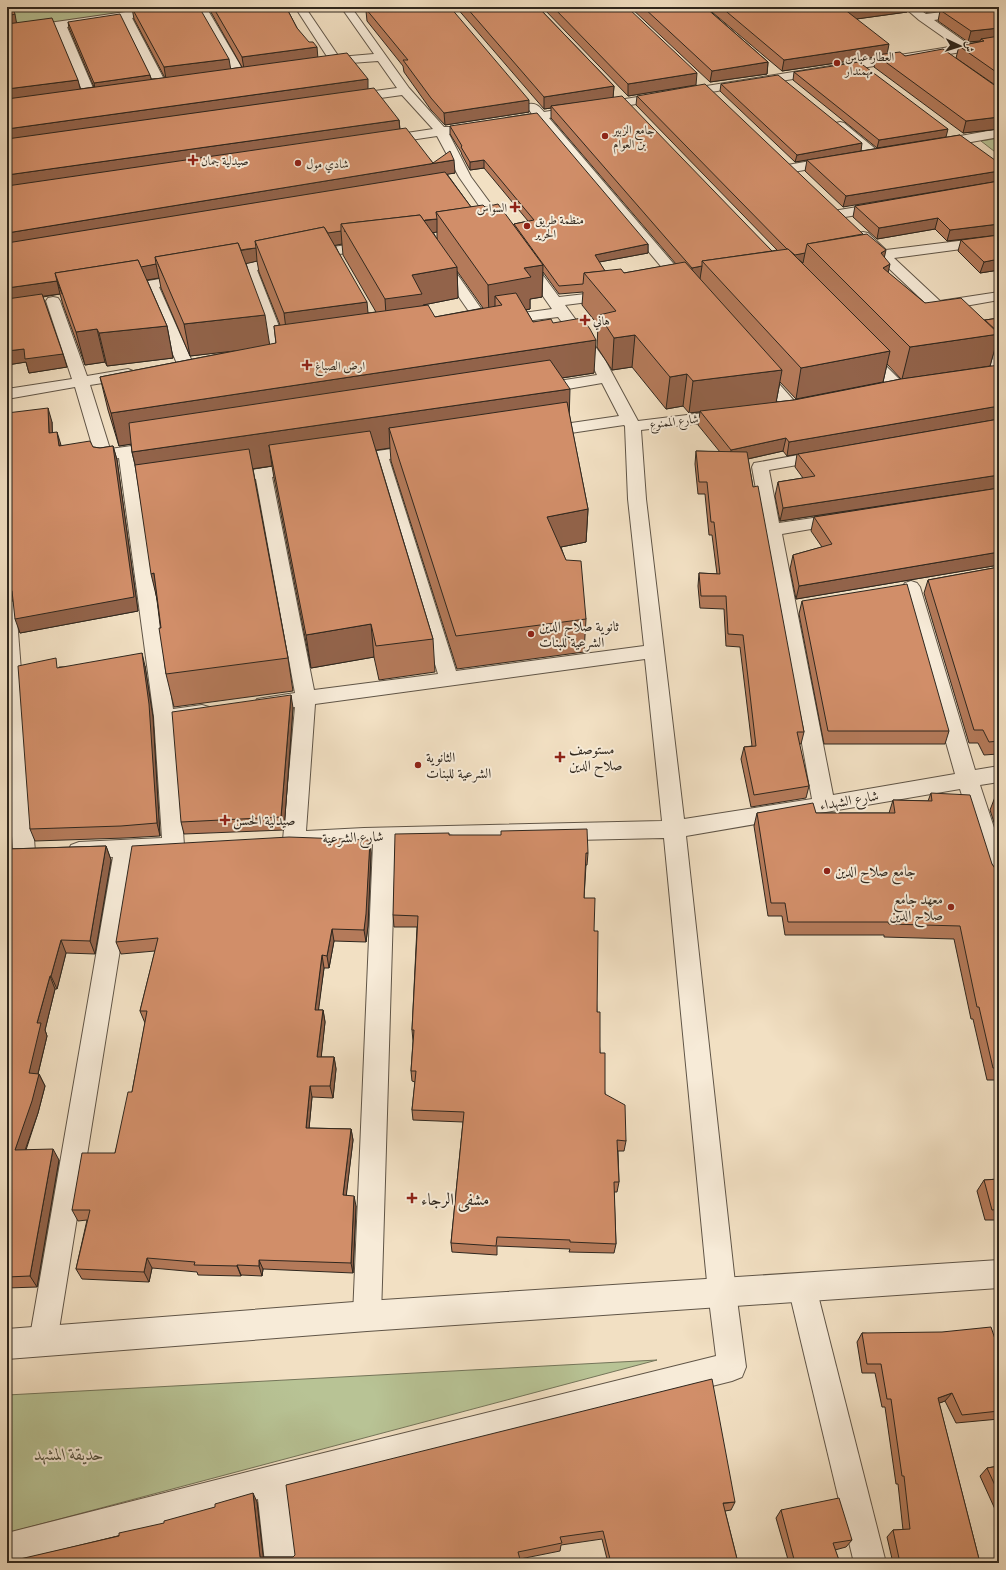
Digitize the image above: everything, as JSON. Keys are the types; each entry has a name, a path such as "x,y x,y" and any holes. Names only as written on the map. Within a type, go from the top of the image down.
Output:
{"street":[{"path":"7,32 125,14 183,7"},
{"path":"201,7 240,75"},
{"path":"300,7 336,61"},
{"path":"7,1549 271,1481 732,1367 722,1292 674,829 637,499 631,422 597,360 558,307 493,228 457,178 441,131 405,91 346,7"},
{"path":"909,7 966,48"},
{"path":"923,18 999,8"},
{"path":"125,14 167,84 147,87"},
{"path":"60,24 90,95"},
{"path":"495,123 625,101 999,43"},
{"path":"938,52 950,61"},
{"path":"314,64 381,58"},
{"path":"860,64 873,73"},
{"path":"768,67 792,86"},
{"path":"225,77 255,73"},
{"path":"695,78 718,99"},
{"path":"614,90 636,113"},
{"path":"342,100 405,91"},
{"path":"75,97 104,93"},
{"path":"525,98 693,288 671,289"},
{"path":"833,120 874,154"},
{"path":"370,142 464,128"},
{"path":"950,130 974,149"},
{"path":"925,146 999,133"},
{"path":"859,156 889,152"},
{"path":"782,158 804,178"},
{"path":"793,168 845,159"},
{"path":"829,204 999,365"},
{"path":"840,214 893,205"},
{"path":"862,259 999,240"},
{"path":"106,292 249,268 332,251 387,244"},
{"path":"332,251 340,265"},
{"path":"435,252 484,323"},
{"path":"249,268 274,353 297,350"},
{"path":"152,285 186,366"},
{"path":"468,325 624,294"},
{"path":"937,306 999,296"},
{"path":"53,301 81,381 103,455 174,445"},
{"path":"858,346 889,388 913,384"},
{"path":"749,359 799,405 776,409"},
{"path":"983,373 999,371"},
{"path":"7,394 141,372"},
{"path":"528,390 607,378"},
{"name":"شارع الممنوع","path":"528,434 631,422 744,413"},
{"path":"209,481 434,448"},
{"path":"126,452 164,717 173,845"},
{"path":"824,805 795,608 772,530 760,467 845,452"},
{"path":"380,456 449,679"},
{"path":"263,473 306,698 295,840"},
{"path":"132,493 186,485"},
{"path":"772,530 858,516"},
{"path":"910,587 967,779 999,876"},
{"path":"7,606 24,853"},
{"path":"243,706 654,651"},
{"path":"164,717 220,710"},
{"name":"شارع الشهداء","path":"674,829 824,805 999,774"},
{"name":"شارع الشرعية","path":"273,841 384,836 674,829"},
{"path":"367,1316 384,836"},
{"path":"63,851 125,849 196,844"},
{"path":"43,1342 125,849"},
{"path":"7,1344 367,1316 999,1274"},
{"path":"802,1287 870,1563"},
{"path":"271,1481 281,1563"}],"green space":[{"path":"7,7 179,7 7,32"},
{"path":"999,138 999,155 981,141"},
{"name":"حديقة المشهد","path":"657,1360 7,1533 7,1395"}],"building":[{"path":"7,7 12,7 15,14 7,16"},
{"path":"199,7 229,59 164,67 132,8"},
{"path":"213,7 286,7 297,28 309,42 313,42 317,47 242,57"},
{"path":"371,7 450,7 529,100 444,113 403,60 408,60 366,9 372,8"},
{"path":"466,7 538,7 614,86 544,97"},
{"path":"553,7 627,7 697,73 628,84"},
{"path":"643,7 705,7 768,62 712,71"},
{"path":"721,7 860,7 844,9 889,44 784,60"},
{"path":"959,7 999,7 999,28 971,31 940,10"},
{"path":"120,14 150,75 94,83 68,22"},
{"path":"52,18 78,80 7,89 7,24"},
{"path":"999,36 999,74 959,46 984,41 981,39"},
{"path":"943,49 999,87 999,117 966,121 876,55 900,52 905,56"},
{"path":"347,53 368,79 7,129 7,99"},
{"path":"859,62 948,129 879,140 794,72"},
{"path":"778,75 862,143 797,155 721,84"},
{"path":"705,84 863,234 807,244 805,253 795,255 787,249 637,96"},
{"path":"374,88 399,120 7,175 7,139"},
{"path":"622,96 772,251 702,261 702,266 692,268 551,106"},
{"path":"537,113 648,244 595,255 605,271 584,273 583,284 559,286 514,224 534,220 484,160 470,162 450,126"},
{"path":"406,128 433,163 450,151 454,160 7,233 7,186"},
{"path":"960,135 999,163 999,171 846,196 807,160"},
{"path":"445,172 471,207 436,212 437,219 424,221 420,215 341,224 341,231 328,233 324,227 255,241 256,248 241,250 238,243 155,257 156,264 141,267 138,260 55,273 57,281 7,288 7,243"},
{"path":"999,181 999,224 950,230 938,218 879,228 855,206"},
{"path":"498,204 543,265 524,268 531,277 488,285 436,212 483,205 485,207"},
{"path":"420,215 457,267 412,275 422,294 385,299 341,224"},
{"path":"324,227 367,302 284,313 255,241"},
{"path":"867,234 886,250 881,253 890,264 883,268 925,303 961,298 999,334 910,347 807,244"},
{"path":"999,235 999,259 984,262 961,240"},
{"path":"238,243 265,315 184,324 155,257"},
{"path":"788,249 890,351 801,368 702,261"},
{"path":"138,260 167,326 99,333 97,329 76,332 55,273"},
{"path":"685,262 782,370 693,381 687,374 670,377 635,335 614,338 599,315 616,311 584,273 621,269 624,273"},
{"path":"516,293 533,322 551,319 553,323 582,318 596,340 111,413 100,377 276,343 274,326 428,305 435,317 502,305 495,296"},
{"path":"42,294 63,354 25,359 24,349 7,351 7,299"},
{"path":"999,318 999,333 985,320"},
{"path":"550,360 570,389 132,452 129,423"},
{"path":"999,365 999,406 789,442 786,438 731,450 700,411 794,400 901,379"},
{"path":"567,402 588,509 547,517 566,560 581,561 586,619 456,636 389,428"},
{"path":"48,408 49,433 57,432 59,446 90,441 93,447 100,448 113,446 134,597 15,619 12,591 7,586 7,413"},
{"path":"999,419 999,475 783,508 778,482 815,476 798,454"},
{"path":"370,431 433,639 376,646 371,624 306,635 269,445"},
{"path":"249,449 288,658 166,674 159,628 161,628 154,573 151,574 135,465"},
{"path":"696,451 747,452 753,487 758,486 804,732 797,732 809,786 754,795 744,747 756,746 743,635 728,634 726,596 701,596 699,573 720,574 714,522 711,522 707,482 699,482"},
{"path":"999,488 999,552 799,586 793,555 832,544 814,517"},
{"path":"999,567 999,741 989,742 983,730 974,730 928,580"},
{"path":"907,584 949,731 828,731 802,601"},
{"path":"142,653 149,704 157,823 121,826 30,829 18,666 56,658 57,668"},
{"path":"291,695 281,817 181,822 172,712"},
{"path":"931,793 970,795 992,864 996,870 999,871 999,1068 993,1068 979,1007 977,1007 960,926 889,924 888,922 788,922 785,903 771,903 757,813 813,803 816,813 895,813 893,800 932,801"},
{"path":"995,797 999,797 999,808"},
{"path":"587,829 588,853 586,853 584,898 595,898 594,931 598,931 597,1012 600,1012 600,1053 605,1053 605,1094 625,1105 626,1141 617,1140 619,1182 614,1182 616,1244 570,1242 570,1240 497,1237 496,1246 451,1243 464,1112 412,1110 416,1071 411,1071 418,916 393,915 395,834 449,833 449,835 501,835 501,831"},
{"path":"289,837 370,840 364,930 332,929 327,956 322,955 315,1010 323,1010 317,1057 334,1057 330,1086 310,1086 306,1128 351,1129 343,1195 354,1196 351,1263 259,1260 259,1266 194,1265 195,1262 147,1258 144,1272 76,1269 90,1210 72,1210 82,1153 115,1153 128,1092 132,1092 147,1011 140,1011 158,938 116,942 132,846"},
{"path":"106,846 90,941 61,940 37,1023 41,1023 29,1073 39,1074 32,1101 15,1150 53,1149 30,1276 7,1277 7,849"},
{"path":"999,1179 999,1209 992,1210 984,1180"},
{"path":"991,1327 997,1345 999,1344 999,1411 962,1415 952,1393 938,1398 980,1563 900,1563 893,1530 910,1529 904,1476 902,1476 891,1399 887,1399 881,1364 867,1364 862,1333 942,1332"},
{"path":"712,1379 735,1502 723,1503 738,1563 611,1563 603,1531 560,1537 562,1543 518,1552 521,1563 7,1563 119,1536 119,1533 164,1523 164,1521 215,1507 215,1504 253,1493 260,1557 293,1557 295,1555 286,1485"},
{"path":"999,1466 999,1494 987,1468"},
{"path":"839,1498 852,1540 833,1543 840,1563 795,1563 781,1510"}],"place":[{"name":"العطار عباس مهمندار","path":"837,63"},
{"name":"جامع الزبير بن العوام","path":"605,136"},
{"name":"صيدلية جمان","path":"193,160"},
{"name":"شادي مول","path":"298,163"},
{"name":"السواس","path":"515,207"},
{"name":"منظمة طريق الحرير","path":"527,226"},
{"name":"هاني","path":"585,320"},
{"name":"ارض الصباغ","path":"307,365"},
{"name":"ثانوية صلاح الدين الشرعية للبنات","path":"531,634"},
{"name":"مستوصف صلاح الدين","path":"560,757"},
{"name":"الثانوية الشرعية للبنات","path":"418,765"},
{"name":"صيدلية الحسن","path":"225,820"},
{"name":"جامع صلاح الدين","path":"827,871"},
{"name":"معهد جامع صلاح الدين","path":"951,907"},
{"name":"مشفى الرجاء","path":"412,1198"}]}
